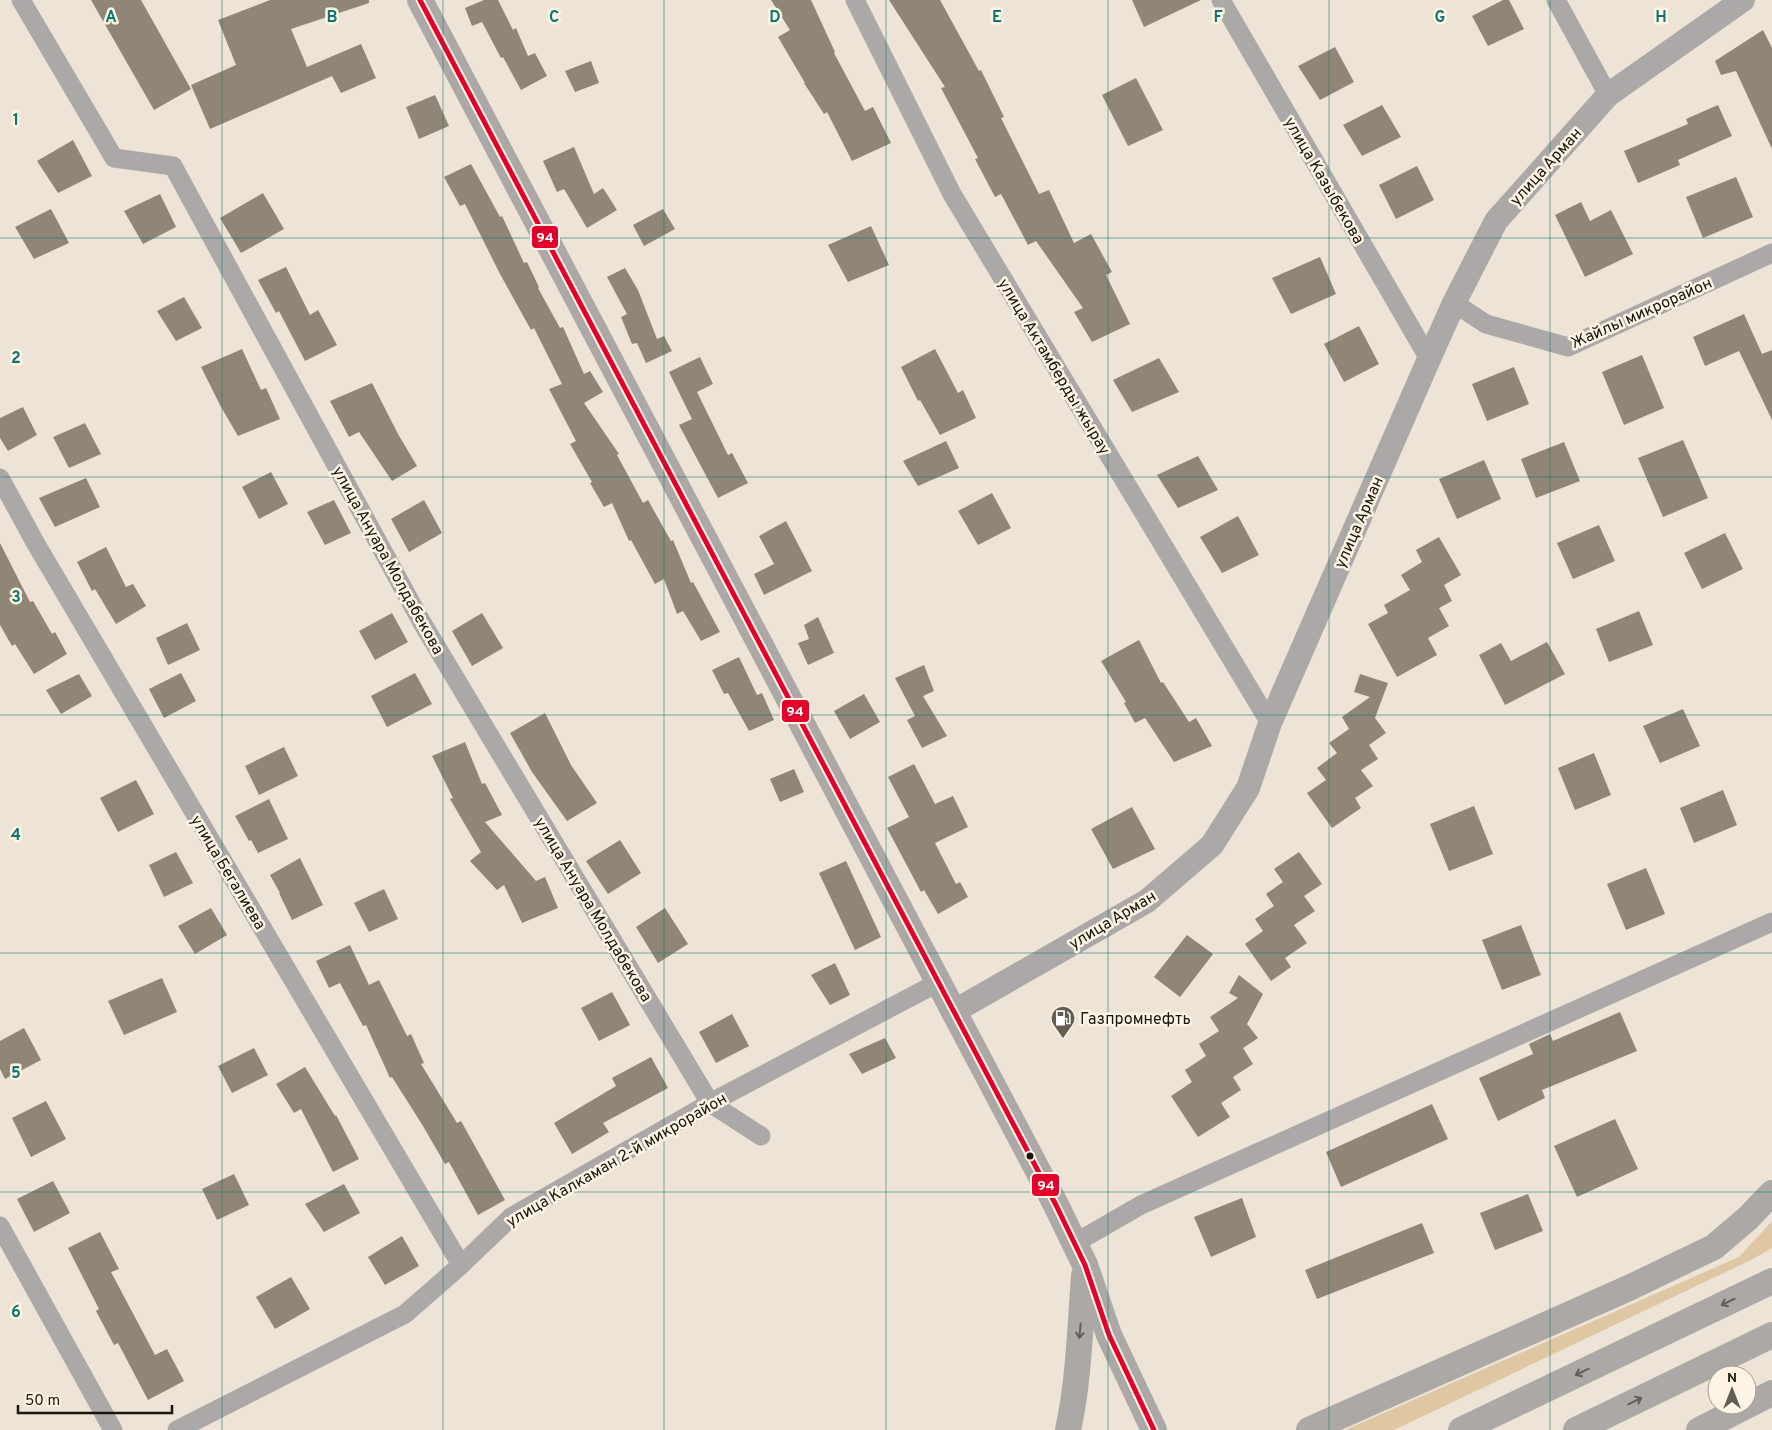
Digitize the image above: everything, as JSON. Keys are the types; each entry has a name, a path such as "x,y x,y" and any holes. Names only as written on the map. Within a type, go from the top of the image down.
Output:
{"main road":[{"path":"420,0 1056,1205 1080,1254 1109,1336 1150,1421 1168,1430"},
{"path":"1309,1430 1631,1287 1714,1247 1748,1218 1772,1193"},
{"path":"1068,1430 1076,1380 1080,1254"},
{"path":"1461,1430 1772,1281"},
{"path":"1576,1430 1772,1335"},
{"path":"1698,1430 1772,1393"}],"street":[{"name":"улица Ануара Молдабекова","path":"21,0 114,158 173,166 421,621 710,1103 761,1136"},
{"name":"улица Актамберды жырау","path":"855,0 952,194 1270,723"},
{"name":"улица Казыбекова","path":"1221,0 1429,360"},
{"path":"1556,0 1608,94"},
{"name":"улица Арман","path":"953,1012 1147,901 1212,846 1248,788 1270,723 1454,303 1496,221 1608,94 1743,0"},
{"name":"Жайлы микрорайон","path":"1454,303 1486,324 1568,347 1772,252"},
{"name":"улица Бегалиева","path":"0,478 41,553 461,1265"},
{"path":"1080,1254 1141,1205 1772,922"},
{"name":"улица Калкаман 2-й микрорайон","path":"177,1430 405,1314 461,1265 511,1217 710,1103 939,982"},
{"path":"0,1226 113,1430"}],"shaded area":[{"path":"1772,1221 1772,1248 1751,1260 1394,1430 1345,1430 1739,1257"}],"building":[{"path":"91,0 141,0 191,89 154,110"},
{"path":"270,0 369,0 369,3 291,29 307,67 361,44 376,78 341,93 332,76 210,129 191,85 236,65 218,20"},
{"path":"484,0 498,0 513,30 516,28 528,56 535,53 547,76 521,90 482,22 472,26 465,8"},
{"path":"771,0 811,0 834,53 865,111 873,107 891,143 852,161 827,112 824,114 778,37 790,30"},
{"path":"889,0 940,0 979,71 981,70 1004,117 1001,118 1039,194 1049,190 1074,243 1091,234 1112,272 1106,275 1130,324 1092,342 1074,312 1083,308 1036,241 1028,245 1001,194 995,197 975,159 978,158 941,88 945,87"},
{"path":"1132,0 1201,0 1144,27"},
{"path":"1503,0 1509,0 1524,29 1488,46 1472,16"},
{"path":"1763,30 1772,48 1772,149 1736,71 1721,75 1715,61"},
{"path":"1335,47 1354,82 1320,100 1298,66"},
{"path":"591,61 599,83 575,92 565,71"},
{"path":"1136,78 1163,130 1128,146 1102,95"},
{"path":"435,95 449,126 419,139 406,107"},
{"path":"1382,105 1401,137 1362,156 1343,125"},
{"path":"1718,105 1732,136 1678,160 1680,165 1638,183 1624,151 1688,124 1686,119"},
{"path":"73,140 92,176 58,193 37,161"},
{"path":"574,147 594,194 603,188 617,210 587,228 564,189 557,192 543,161"},
{"path":"471,164 500,217 502,216 524,263 527,262 538,288 560,328 563,327 584,374 590,371 603,392 584,403 619,454 617,455 643,503 648,500 671,541 673,540 691,583 693,582 720,632 701,641 683,611 677,614 664,579 655,584 631,540 629,541 612,503 604,507 590,483 592,482 570,444 576,441 549,389 562,384 534,328 531,330 500,274 465,204 460,206 444,177"},
{"path":"1417,166 1434,200 1396,219 1379,185"},
{"path":"1736,177 1753,217 1703,238 1686,197"},
{"path":"263,193 284,229 241,253 220,218"},
{"path":"160,194 176,227 143,244 124,211"},
{"path":"1581,202 1590,221 1611,210 1633,254 1585,277 1555,215"},
{"path":"51,209 69,243 34,259 15,227"},
{"path":"663,209 675,229 644,246 633,225"},
{"path":"871,226 889,265 848,282 828,245"},
{"path":"1320,257 1336,294 1291,314 1272,278"},
{"path":"286,267 310,315 318,310 337,345 305,361 279,311 276,313 258,280"},
{"path":"625,268 638,290 657,339 664,336 672,351 646,363 637,343 632,344 621,317 627,314 607,277"},
{"path":"184,297 202,328 176,341 157,311"},
{"path":"1744,314 1762,354 1772,350 1772,420 1739,351 1705,366 1693,337"},
{"path":"1359,326 1379,364 1344,382 1324,344"},
{"path":"242,349 261,390 266,388 280,419 238,436 201,367"},
{"path":"935,349 958,393 963,390 976,418 940,435 920,400 918,401 901,367"},
{"path":"1642,355 1664,408 1624,425 1602,372"},
{"path":"700,357 713,384 697,392 728,455 732,453 748,483 718,498 679,425 692,419 669,372"},
{"path":"1159,358 1179,392 1132,412 1113,380"},
{"path":"1514,367 1529,404 1487,421 1472,384"},
{"path":"372,383 417,466 392,481 359,432 349,437 330,401"},
{"path":"23,407 37,435 8,451 0,438 0,418"},
{"path":"85,423 101,454 69,468 53,437"},
{"path":"1683,440 1708,498 1663,517 1638,458"},
{"path":"946,441 959,468 918,486 903,461"},
{"path":"1564,442 1580,481 1536,498 1521,459"},
{"path":"1198,456 1218,490 1178,508 1157,475"},
{"path":"1484,460 1501,499 1457,519 1439,479"},
{"path":"271,472 288,504 259,519 242,487"},
{"path":"86,478 100,507 55,527 39,498"},
{"path":"992,493 1011,528 978,545 958,511"},
{"path":"334,500 351,533 325,545 307,512"},
{"path":"424,500 442,533 409,552 391,519"},
{"path":"1238,516 1259,555 1222,573 1200,537"},
{"path":"786,521 812,571 764,595 754,574 774,564 759,536"},
{"path":"1599,525 1615,561 1573,579 1557,543"},
{"path":"1725,533 1743,569 1702,589 1684,553"},
{"path":"1439,537 1461,575 1444,585 1452,601 1439,608 1449,626 1428,638 1437,655 1397,677 1368,624 1388,613 1384,605 1410,590 1401,575 1422,562 1416,550"},
{"path":"0,543 30,602 33,601 52,634 55,632 67,654 34,674 15,644 12,646 0,625"},
{"path":"106,547 126,587 133,584 146,606 116,624 95,589 92,591 77,562"},
{"path":"1639,611 1653,645 1609,662 1596,629"},
{"path":"392,613 408,642 375,660 359,631"},
{"path":"482,613 503,648 472,666 452,631"},
{"path":"818,617 834,653 808,665 798,643 809,639 804,625"},
{"path":"187,623 200,650 168,665 156,638"},
{"path":"1139,640 1161,683 1163,682 1189,722 1196,718 1212,746 1174,762 1145,718 1135,723 1124,703 1126,702 1101,661"},
{"path":"1547,642 1565,674 1505,705 1479,655 1501,643 1511,661"},
{"path":"739,657 757,695 762,693 774,720 749,731 728,693 724,694 712,670"},
{"path":"924,665 934,691 923,696 947,736 922,748 907,720 915,716 895,678"},
{"path":"181,673 196,701 164,718 149,689"},
{"path":"415,673 432,704 387,727 371,696"},
{"path":"79,674 92,696 61,714 46,690"},
{"path":"1360,674 1388,683 1375,718 1386,733 1369,745 1378,759 1361,770 1373,786 1355,798 1361,808 1332,828 1307,793 1326,780 1317,768 1337,753 1329,743 1349,729 1342,717 1370,697 1354,692"},
{"path":"864,694 880,722 850,739 834,711"},
{"path":"1683,709 1700,746 1660,763 1643,726"},
{"path":"545,713 571,765 597,803 567,821 532,772 510,733"},
{"path":"465,742 482,784 485,783 502,815 485,822 536,881 545,877 558,908 522,923 504,885 497,890 470,861 481,852 450,799 453,798 432,756"},
{"path":"284,747 298,776 259,795 245,766"},
{"path":"1594,753 1611,795 1575,810 1558,768"},
{"path":"914,764 935,804 953,796 968,827 935,843 956,884 960,882 968,897 938,914 924,890 921,892 887,828 909,817 888,777"},
{"path":"794,769 804,792 780,802 770,779"},
{"path":"136,780 154,814 118,832 100,798"},
{"path":"1723,790 1737,825 1694,843 1680,808"},
{"path":"269,799 288,839 258,853 235,816"},
{"path":"1474,806 1493,854 1449,871 1430,824"},
{"path":"1132,807 1155,849 1113,869 1091,829"},
{"path":"620,840 641,873 608,894 586,861"},
{"path":"176,852 193,883 164,897 149,865"},
{"path":"1299,852 1322,884 1304,896 1315,911 1294,925 1307,943 1285,958 1291,967 1271,981 1245,944 1263,931 1255,919 1274,906 1266,894 1283,882 1274,869"},
{"path":"300,858 323,905 292,920 270,875"},
{"path":"846,861 881,937 855,950 819,873"},
{"path":"1646,868 1665,914 1626,930 1607,884"},
{"path":"384,889 398,919 369,932 354,903"},
{"path":"211,908 227,935 195,954 178,926"},
{"path":"665,908 688,944 658,963 636,927"},
{"path":"1521,925 1541,975 1502,990 1482,940"},
{"path":"1187,935 1213,954 1180,997 1154,977"},
{"path":"350,945 369,985 379,980 407,1036 411,1034 424,1063 421,1064 457,1123 461,1121 505,1200 478,1215 449,1162 445,1164 392,1077 390,1078 366,1025 363,1026 340,983 329,988 316,961"},
{"path":"835,963 850,995 830,1005 811,975"},
{"path":"1239,975 1263,994 1247,1024 1258,1038 1243,1048 1253,1064 1233,1077 1241,1090 1221,1103 1230,1117 1198,1137 1171,1096 1192,1082 1185,1070 1206,1056 1199,1044 1219,1031 1210,1017 1238,998 1229,993"},
{"path":"162,978 177,1012 124,1035 108,1001"},
{"path":"612,992 630,1025 599,1041 581,1008"},
{"path":"1620,1012 1637,1051 1542,1090 1545,1098 1498,1121 1479,1078 1533,1054 1529,1044 1550,1034 1553,1041"},
{"path":"732,1014 749,1046 716,1063 699,1032"},
{"path":"24,1028 41,1060 5,1079 0,1069 0,1041"},
{"path":"885,1038 896,1058 862,1074 849,1054"},
{"path":"254,1048 268,1075 232,1093 218,1066"},
{"path":"651,1057 668,1088 603,1123 609,1132 572,1154 554,1123 616,1086 612,1078"},
{"path":"305,1067 336,1115 359,1159 333,1172 301,1109 294,1113 276,1084"},
{"path":"46,1101 66,1139 31,1157 12,1118"},
{"path":"1432,1104 1448,1139 1341,1187 1326,1152"},
{"path":"1615,1119 1638,1169 1577,1197 1554,1146"},
{"path":"234,1174 249,1205 217,1220 202,1189"},
{"path":"53,1181 70,1213 34,1232 17,1199"},
{"path":"344,1184 360,1213 324,1232 305,1204"},
{"path":"1528,1194 1543,1231 1495,1250 1480,1213"},
{"path":"1242,1198 1256,1237 1211,1257 1194,1217"},
{"path":"1422,1223 1434,1253 1317,1299 1305,1270"},
{"path":"100,1232 119,1269 111,1272 155,1355 167,1349 184,1381 148,1400 118,1343 114,1345 96,1311 99,1309 68,1248"},
{"path":"402,1236 419,1266 385,1285 368,1257"},
{"path":"291,1277 310,1309 275,1329 256,1297"}],"transit line":[{"name":"94","path":"420,0 1056,1205 1085,1265 1109,1335 1154,1430"}],"place":[{"name":"Газпромнефть","path":"1063,1039"}]}
